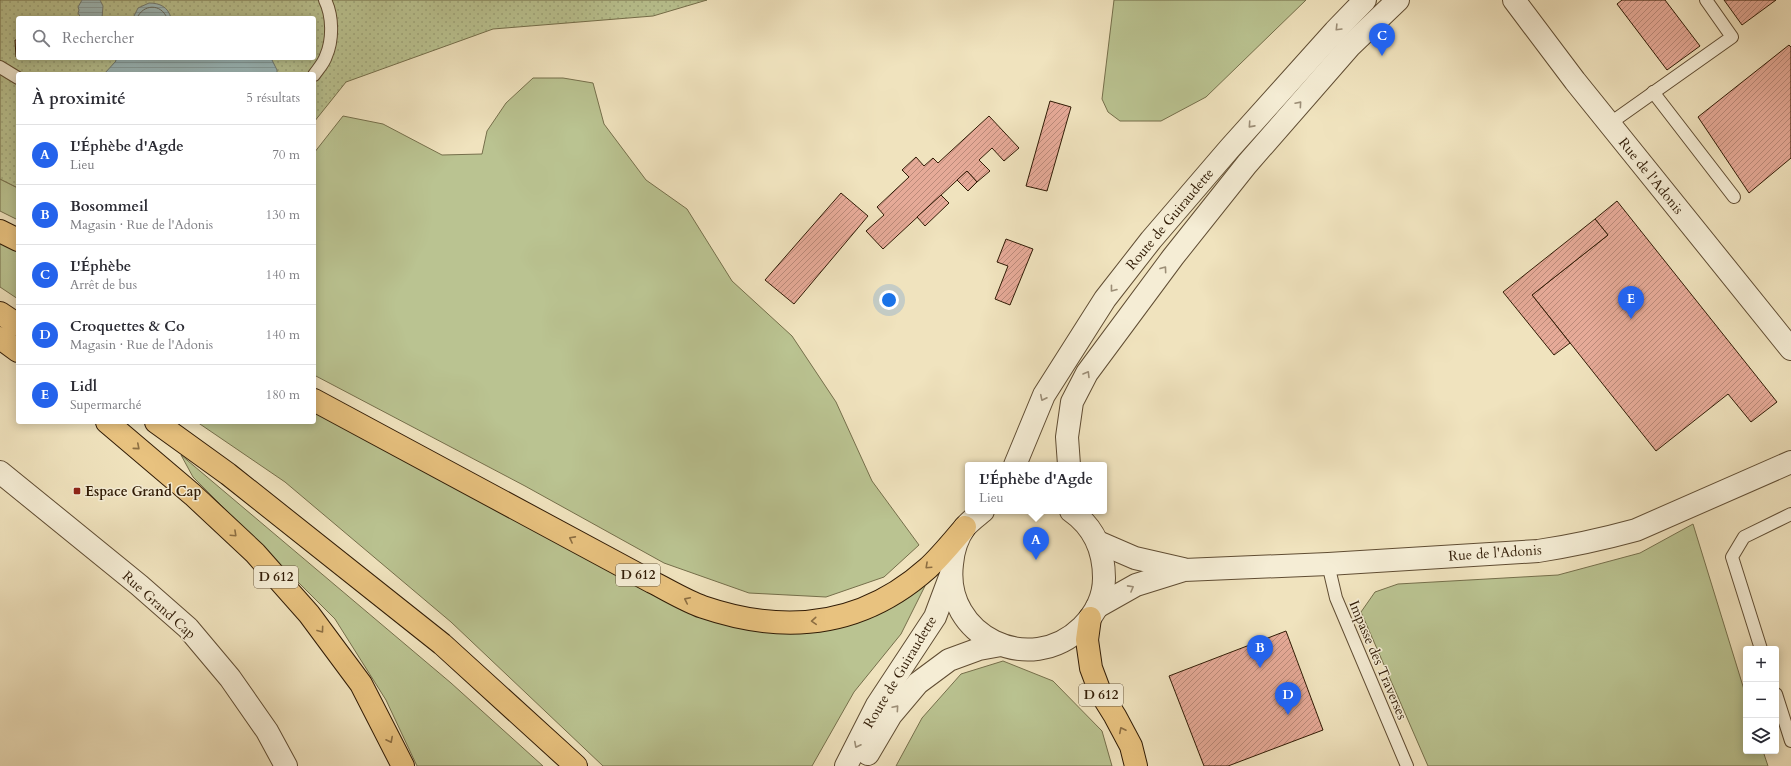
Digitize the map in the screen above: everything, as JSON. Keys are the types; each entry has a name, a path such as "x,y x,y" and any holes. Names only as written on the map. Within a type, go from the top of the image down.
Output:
{"highway":[{"path":"0,231 16,239"},
{"path":"0,313 16,324"},
{"path":"0,338 16,350"},
{"name":"D 612","path":"316,401 652,582 702,607 747,620 785,624 828,620 862,610 895,592 928,568 965,528"},
{"name":"D 612","path":"109,424 192,495 255,553 309,614 361,684 403,766"},
{"path":"159,424 228,474 436,639 576,766"},
{"name":"D 612","path":"1093,613 1087,640 1091,668 1100,692 1131,746 1136,766"}],"street":[{"name":"Route de Guiraudette","path":"1016,462 1044,395 1105,299 1151,240 1230,148 1334,32 1365,0"},
{"name":"Route de Guiraudette","path":"1070,462 1067,437 1072,402 1088,373 1177,251 1242,170 1350,46 1398,0"},
{"name":"Rue de l'Adonis","path":"1514,0 1609,124 1791,349"},
{"name":"Rue de l'Adonis","path":"1093,613 1136,585 1184,570 1328,564 1538,551 1603,539 1636,530 1791,462"},
{"name":"Rue Grand Cap","path":"0,472 139,585 188,628 230,678 267,731 286,766"},
{"path":"980,514 965,528 953,551 950,577 955,599 965,618 981,634 1001,646 1025,650 1050,647 1072,636 1093,613 1104,586 1104,564 1098,542 1078,514"},
{"name":"Rue de l'Adonis","path":"1098,542 1135,558 1184,570"},
{"name":"Route de Guiraudette","path":"846,766 877,705 895,676 917,647 935,617 950,577"},
{"name":"Route de Guiraudette","path":"862,766 891,715 918,684 949,660 979,649 1001,646"}],"lane":[{"path":"316,72 326,56 331,32 330,9 325,0"},
{"path":"1609,124 1732,37 1706,0"},
{"path":"0,67 16,77"},
{"path":"1654,92 1734,197"},
{"path":"1760,646 1732,557 1744,536 1791,514"},
{"name":"Impasse des Traverses","path":"1328,564 1336,598 1407,766"},
{"path":"1779,703 1791,741"}],"green space":[{"path":"0,0 707,0 653,16 493,29 346,82 316,120 316,72 16,72 16,187 0,179"},
{"path":"1114,0 1306,0 1206,97 1161,121 1120,121 1108,112 1102,99"},
{"path":"533,78 563,78 593,83 604,124 646,180 687,209 732,281 792,336 836,402 872,481 919,545 884,577 826,597 749,593 664,563 525,486 316,376 316,150 343,116 383,124 442,155 482,154 487,131 506,103"},
{"path":"0,179 16,187 16,219 0,211"},
{"path":"0,241 16,250 16,298 0,287"},
{"path":"316,412 767,631 915,586 925,586 901,634 854,692 812,766 603,766 451,622 285,482 200,424 316,424"},
{"path":"181,455 451,683 543,766 417,766 386,700 335,619 193,477"},
{"path":"1693,524 1743,686 1743,754 1764,754 1768,766 1428,766 1361,612 1375,592 1398,584 1558,575 1640,553"},
{"path":"1003,661 1053,681 1102,731 1112,766 896,766 922,718 961,674"}],"water":[{"path":"82,0 100,0 103,6 102,16 80,16 78,7"},
{"path":"149,3 157,4 166,8 170,16 134,16 138,8"},
{"path":"272,60 277,72 106,72 116,61"}],"building":[{"path":"1622,0 1665,0 1700,46 1667,70 1617,4"},
{"path":"1724,0 1776,0 1742,25"},
{"path":"1789,45 1791,47 1791,158 1749,193 1698,117"},
{"path":"1050,101 1071,107 1047,191 1026,186"},
{"path":"989,116 1019,148 1004,161 992,148 979,160 990,171 977,182 967,171 883,249 866,231 884,215 877,207 909,177 902,170 916,157 924,166 933,158 938,163"},
{"path":"967,171 977,182 968,191 957,180"},
{"path":"841,193 868,216 794,304 765,280"},
{"path":"941,195 949,203 925,226 917,217"},
{"path":"1617,201 1777,402 1751,422 1728,394 1656,451 1532,295 1608,235 1595,219"},
{"path":"1595,219 1608,235 1532,295 1570,343 1554,355 1503,292"},
{"path":"1006,239 1033,249 1010,305 995,299 1008,266 997,262"},
{"path":"1286,631 1323,730 1228,766 1204,766 1169,676"}],"place":[{"name":"L'Éphèbe","path":"1382,56"},
{"name":"Lidl","path":"1631,319"},
{"name":"Espace Grand Cap","path":"77,491"},
{"name":"L'Éphèbe d'Agde","path":"1036,560"},
{"name":"Bosommeil","path":"1260,668"},
{"name":"Croquettes & Co","path":"1288,715"}]}
